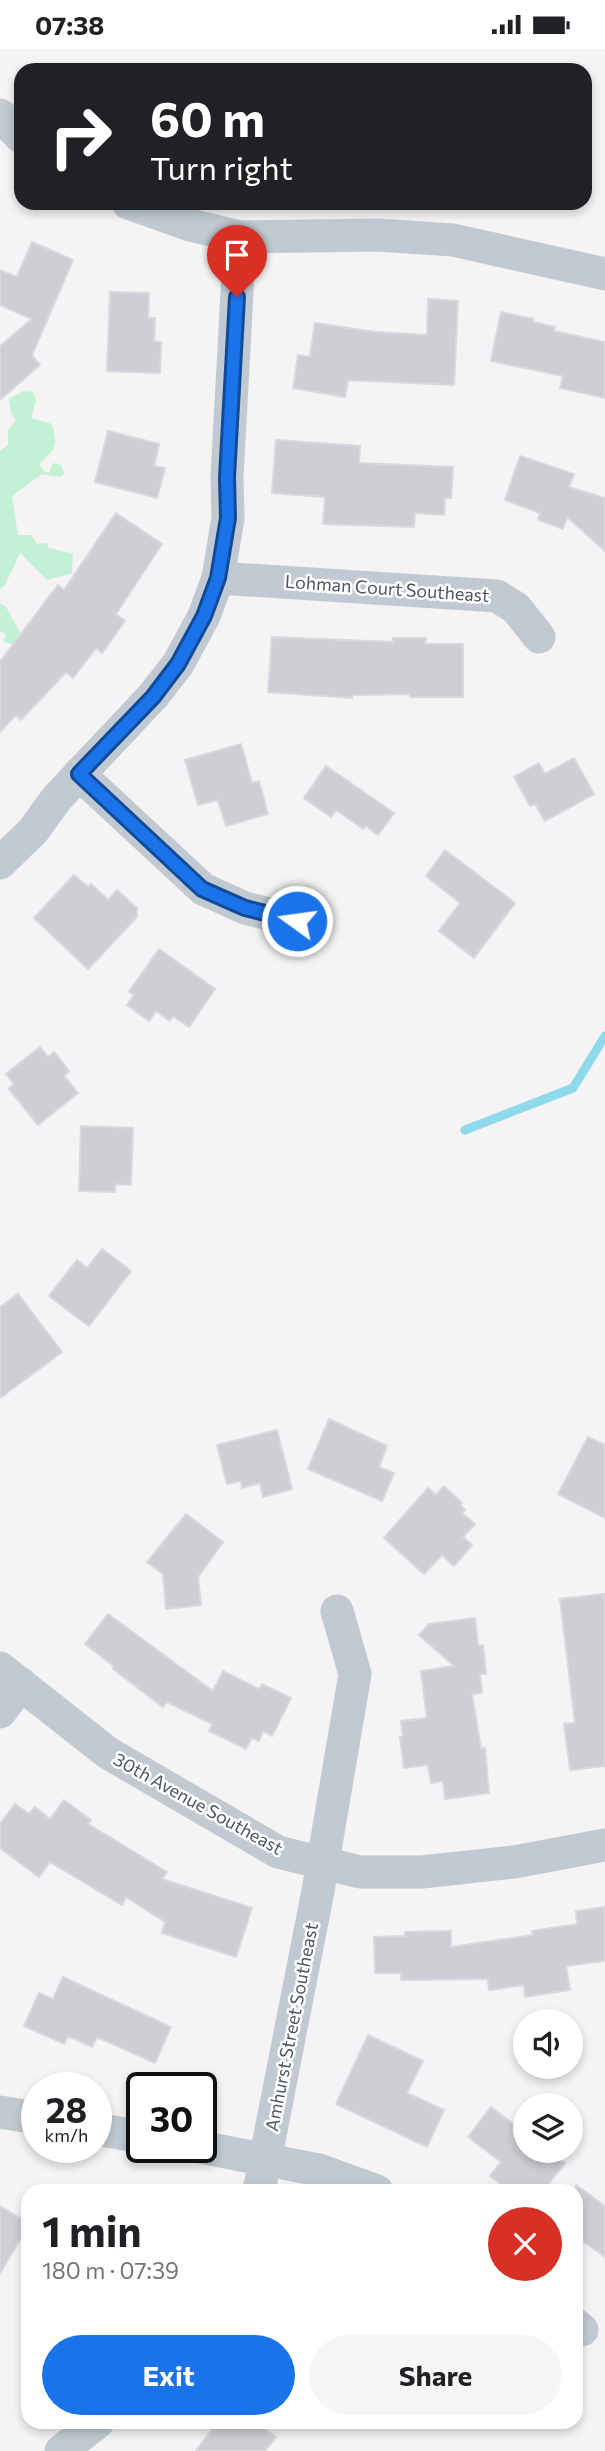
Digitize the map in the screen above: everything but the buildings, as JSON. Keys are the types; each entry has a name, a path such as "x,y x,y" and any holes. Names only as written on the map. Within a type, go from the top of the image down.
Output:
{"street":[{"path":"148,210 190,225 240,237 378,235 453,240 605,274"},
{"path":"0,863 33,831 57,798 153,697 178,664 204,616 218,578 228,518 227,477 240,237"},
{"name":"Lohman Court Southeast","path":"218,578 497,596 516,608 539,637"},
{"path":"79,774 202,889 245,908 297,921"},
{"name":"Amhurst Street Southeast","path":"261,2184 323,1863 355,1674 337,1611"},
{"path":"0,1712 11,1676"},
{"name":"30th Avenue Southeast","path":"11,1676 108,1753 278,1853 360,1872 422,1872 514,1863 605,1845"},
{"path":"0,2112 21,2115"},
{"path":"217,2150 320,2170 358,2184"},
{"path":"61,2451 89,2429"}],"green space":[{"path":"23,391 33,392 36,401 31,418 52,424 54,432 54,447 39,464 49,473 53,463 61,465 64,474 60,477 42,474 12,496 18,535 31,535 37,544 47,543 49,548 73,554 72,573 47,580 20,553 5,585 0,589 0,451 8,445 8,430 16,420 11,413 9,399"},
{"path":"0,603 6,607 30,651 3,641 6,634 0,631"}],"waterway":[{"path":"465,1130 573,1088 605,1036"}],"route":[{"path":"237,297 227,477 228,518 218,578 204,616 178,664 153,697 79,774 202,889 245,908 297,921"}]}
